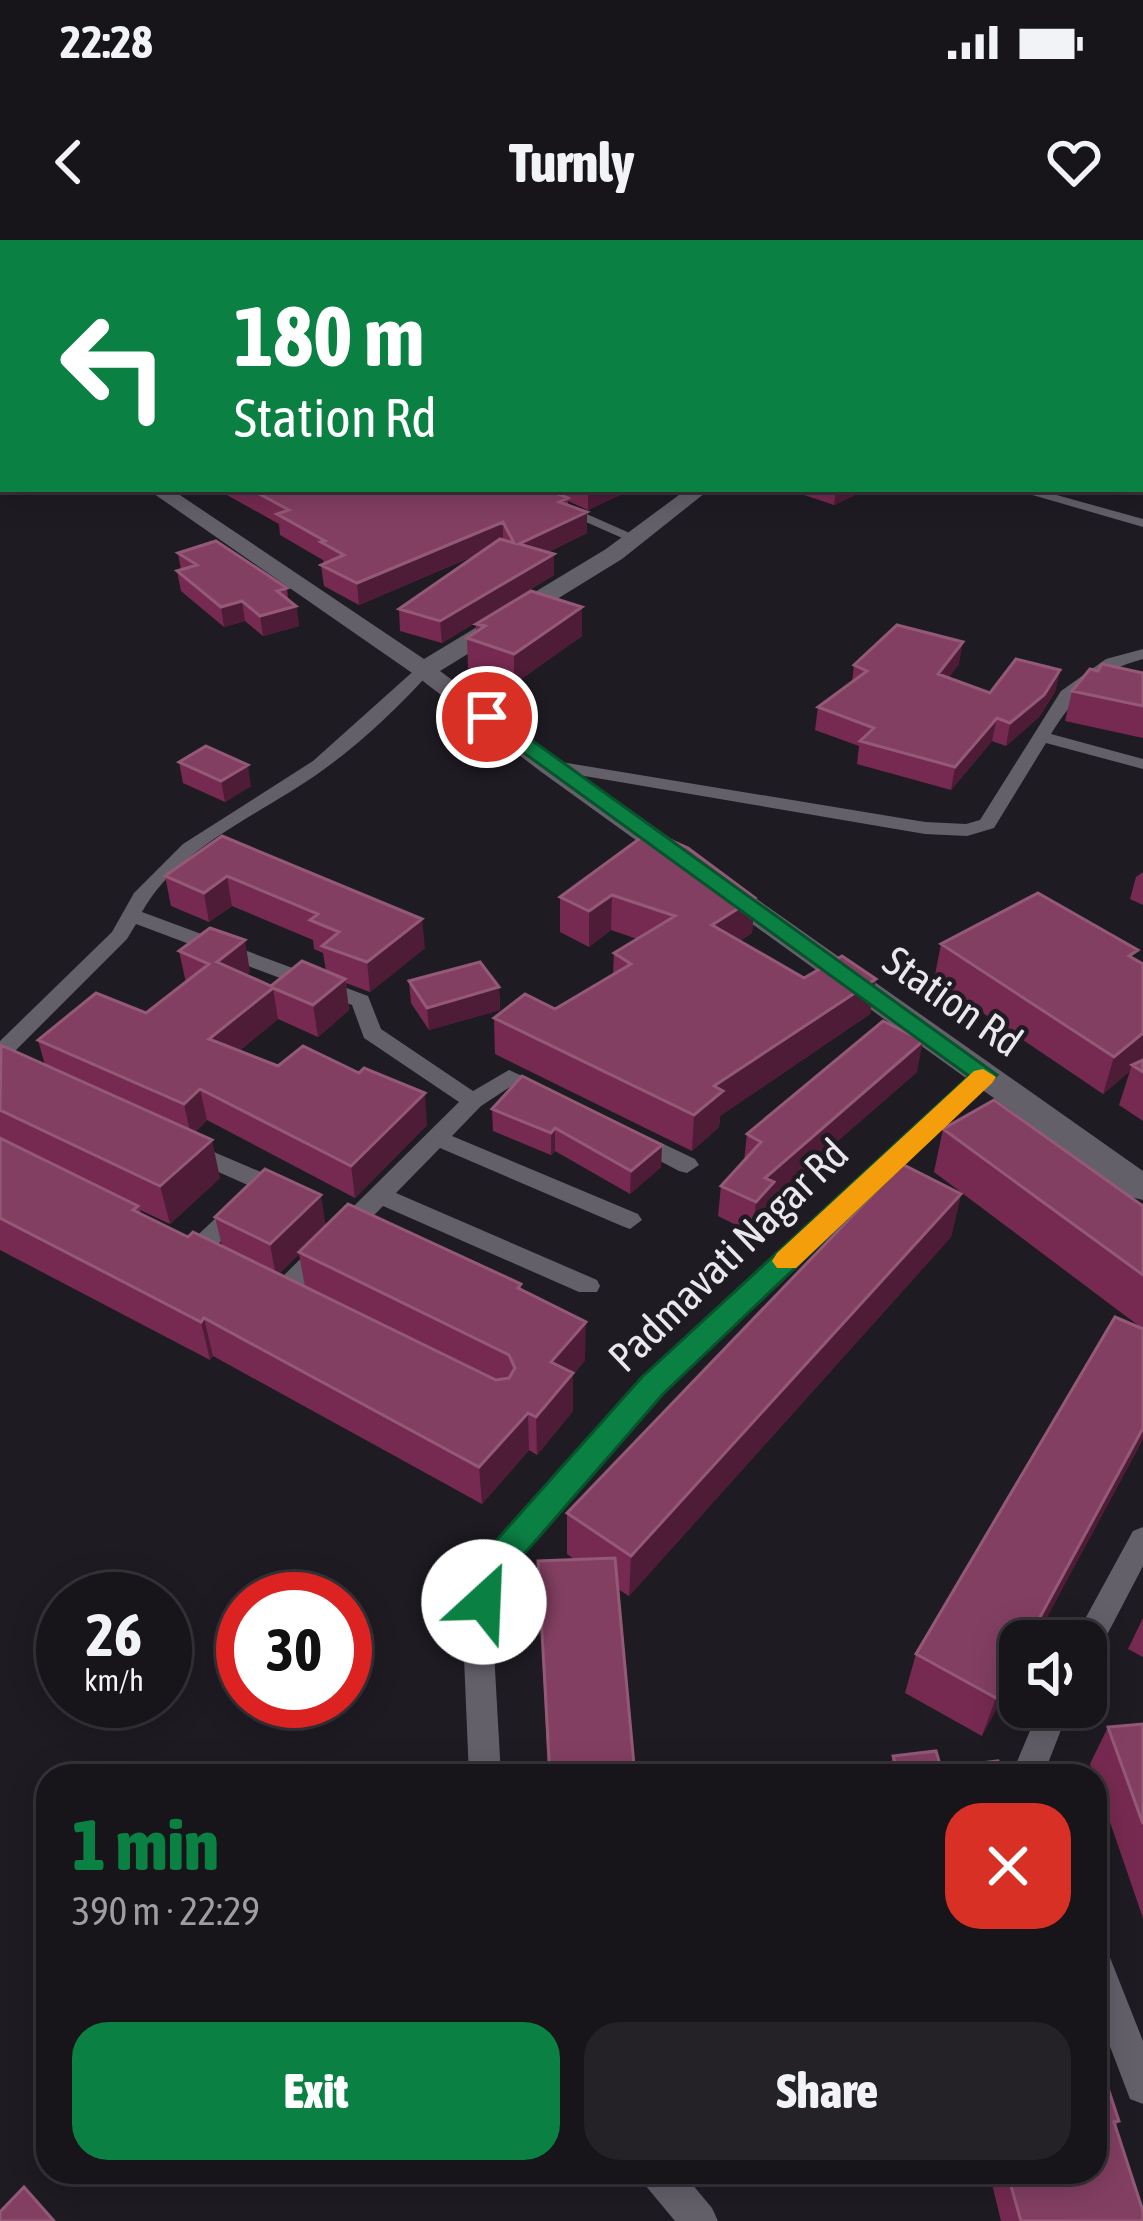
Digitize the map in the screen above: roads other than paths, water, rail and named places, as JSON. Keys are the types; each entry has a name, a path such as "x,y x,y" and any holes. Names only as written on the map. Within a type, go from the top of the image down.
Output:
{"main road":[{"name":"Station Rd","path":"161,492 424,670 549,765 1143,1188"},
{"path":"424,670 634,538 696,492"}],"street":[{"path":"525,492 634,538"},
{"path":"1030,492 1143,523"},
{"path":"549,765 967,830 987,824 1067,694 1112,662 1143,654"},
{"path":"0,1053 120,935 129,914 190,848 319,765 424,670"},
{"path":"1041,737 1143,764"},
{"path":"129,914 361,1001 372,1033 473,1101"},
{"name":"Padmavati Nagar Rd","path":"484,1764 478,1634 490,1570 653,1385 985,1075"},
{"path":"280,1294 473,1101 508,1076 568,1106"},
{"path":"608,1126 687,1165"},
{"path":"164,1138 267,1184 196,1252"},
{"path":"439,1139 630,1220"},
{"path":"381,1196 588,1286"},
{"path":"1099,1620 1143,1539"},
{"path":"1032,1764 1046,1728"},
{"path":"1107,1993 1143,2086"},
{"path":"668,2184 699,2221"}]}
